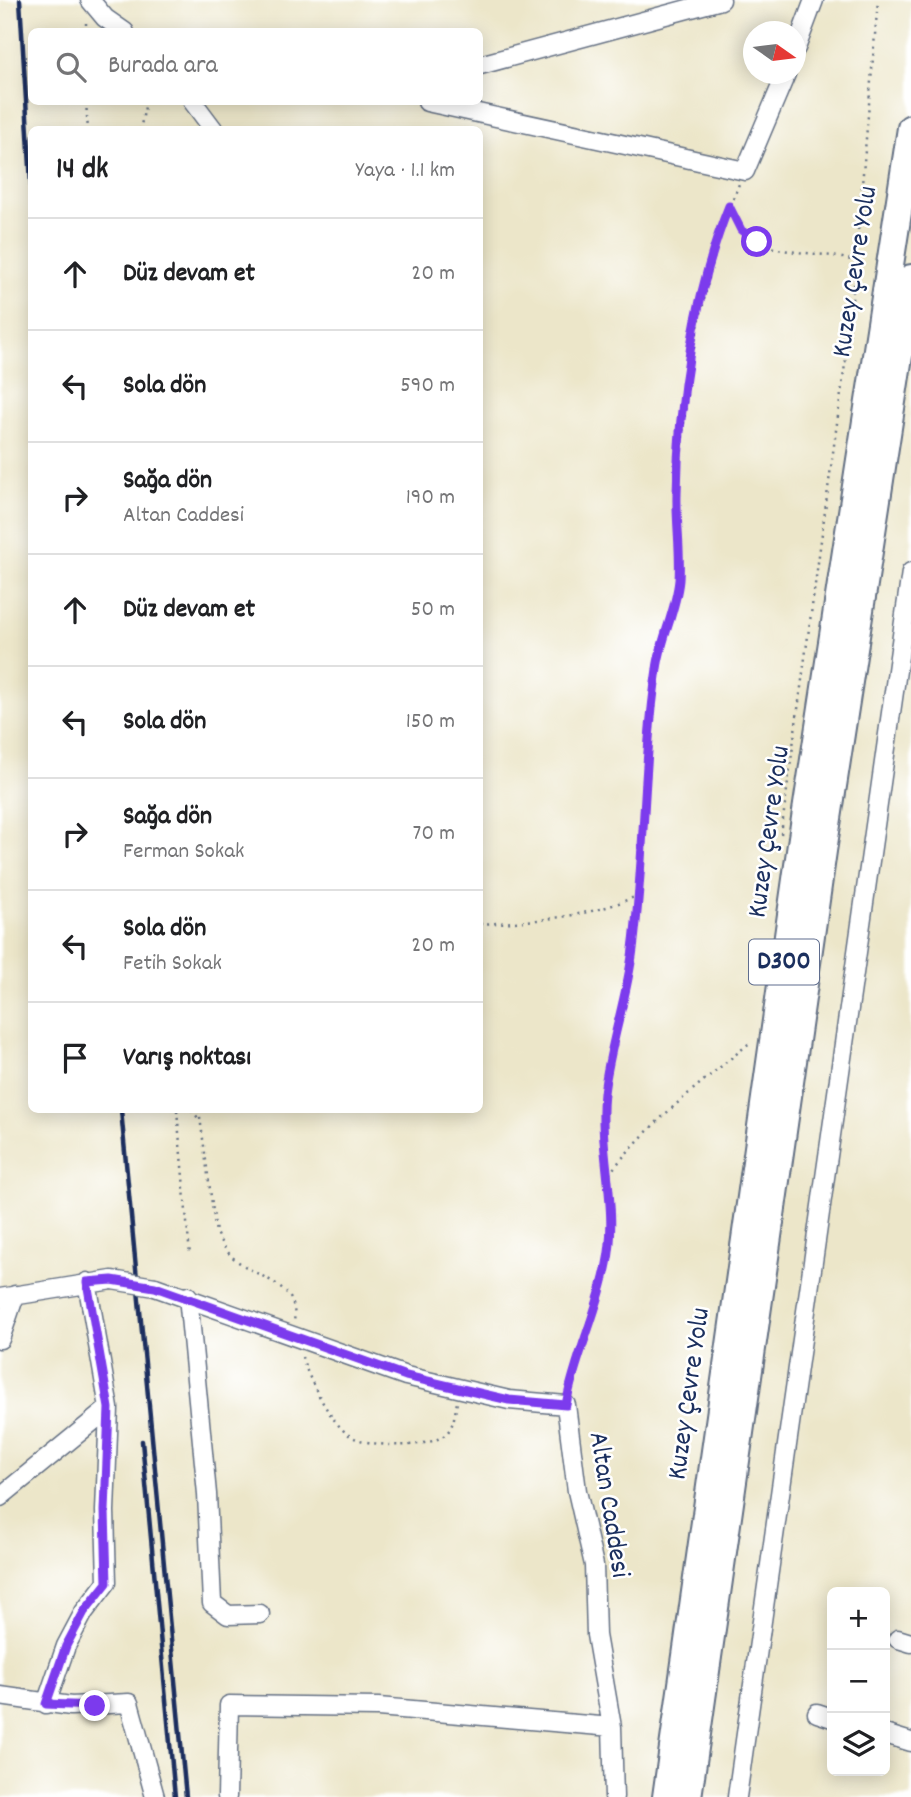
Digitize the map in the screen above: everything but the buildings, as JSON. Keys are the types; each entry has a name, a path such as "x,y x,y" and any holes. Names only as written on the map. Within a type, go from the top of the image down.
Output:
{"highway":[{"name":"Kuzey Çevre Yolu","path":"666,1797 801,844 911,128"},
{"name":"Kuzey Çevre Yolu","path":"688,1797 823,851 911,278"}],"street":[{"path":"90,0 104,18 119,28"},
{"path":"483,64 722,0"},
{"path":"806,21 814,0"},
{"path":"441,105 746,171 782,84"},
{"path":"195,105 211,126"},
{"path":"737,1797 911,572"},
{"name":"Altan Caddesi","path":"87,1282 112,1280 188,1296 372,1365 459,1390 509,1400 566,1405 577,1491 594,1565 596,1635 612,1727 614,1797"},
{"path":"0,1339 8,1297 87,1282 109,1408 105,1511 107,1583 70,1637 46,1704"},
{"path":"188,1296 207,1494 212,1603 228,1615 260,1614"},
{"path":"0,1497 109,1408"},
{"path":"0,1696 46,1704 130,1703 155,1797"},
{"path":"227,1797 229,1705 377,1707 612,1727"},
{"path":"890,1736 911,1742"}],"path":[{"path":"780,844 849,335 878,0"},
{"path":"86,105 88,126"},
{"path":"141,126 145,105"},
{"path":"566,1405 576,1358 608,1262 609,1174 602,1135 605,1091 612,1048 625,1006 639,895 657,670 679,578 677,493 683,410 703,295 729,206 746,171"},
{"path":"729,206 741,230 766,246 787,252 828,254 855,261"},
{"path":"483,924 562,919 604,909 639,895"},
{"path":"609,1174 627,1151 676,1103 754,1040"},
{"path":"177,1113 190,1256"},
{"path":"194,1113 199,1120"},
{"path":"198,1113 216,1233 232,1257 280,1285 291,1296 296,1310 295,1335 304,1362 342,1430 364,1442 404,1445 439,1439 453,1422 459,1390"}],"railway":[{"path":"20,0 28,133"},
{"path":"121,1113 186,1797"},
{"path":"142,1441 175,1797"}],"route":[{"path":"95,1706 46,1704 58,1665 75,1628 107,1583 105,1511 109,1408 87,1282 112,1280 155,1287 188,1296 406,1376 509,1400 566,1405 576,1358 599,1297 608,1262 609,1174 602,1135 603,1113 608,1069 625,1006 633,952 657,670 679,578 677,493 689,368 710,264 729,206 741,230 757,242"}]}
